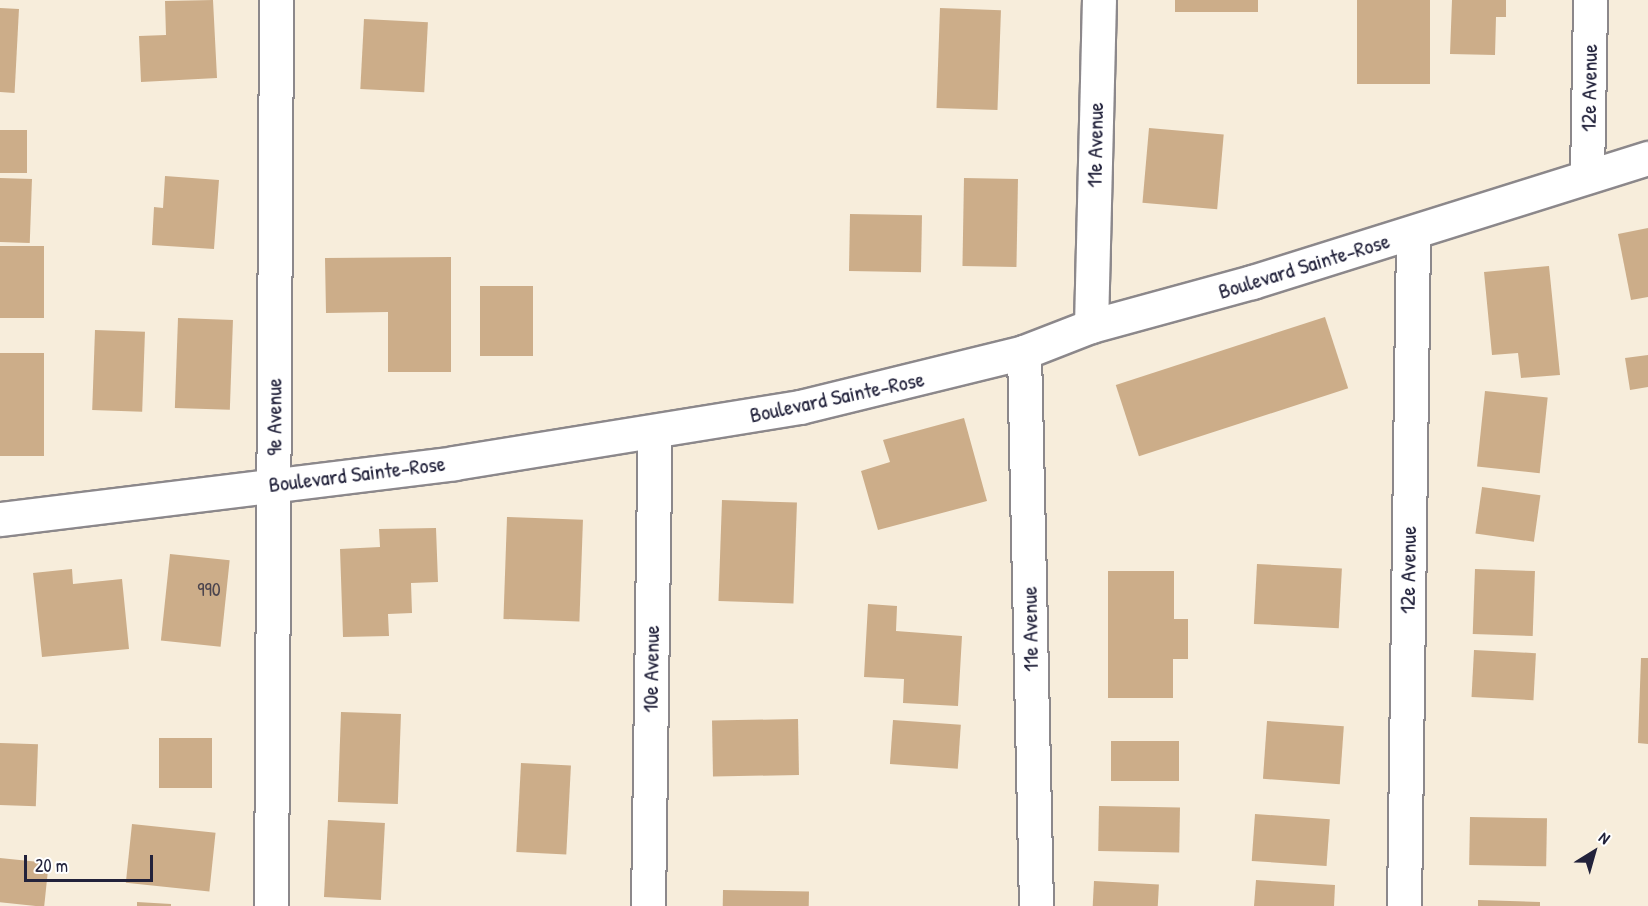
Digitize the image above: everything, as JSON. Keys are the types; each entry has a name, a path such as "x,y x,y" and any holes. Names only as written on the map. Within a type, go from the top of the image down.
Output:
{"street":[{"name":"9e Avenue","path":"271,906 276,0"},
{"name":"11e Avenue","path":"1091,326 1099,0"},
{"name":"12e Avenue","path":"1587,176 1590,0"},
{"name":"Boulevard Sainte-Rose","path":"0,519 454,463 800,407 1024,352 1091,326 1413,234 1648,158"},
{"name":"12e Avenue","path":"1404,906 1413,234"},
{"name":"11e Avenue","path":"1024,352 1036,906"},
{"name":"10e Avenue","path":"648,906 655,432"}],"building":[{"path":"213,0 217,78 141,82 139,36 166,35 165,1"},
{"path":"1175,0 1258,0 1258,12 1175,12"},
{"path":"1357,0 1430,0 1430,84 1357,84"},
{"path":"1452,0 1506,0 1506,17 1496,17 1495,55 1450,54"},
{"path":"0,8 19,9 15,93 0,92"},
{"path":"940,8 1001,10 997,110 937,108"},
{"path":"364,19 428,22 424,92 360,89"},
{"path":"1149,128 1224,135 1217,209 1142,203"},
{"path":"0,130 27,130 27,173 0,173"},
{"path":"165,176 219,180 214,249 152,245 154,207 163,208"},
{"path":"0,178 32,179 30,243 0,242"},
{"path":"964,178 1018,179 1016,267 962,266"},
{"path":"850,214 922,215 921,272 849,271"},
{"path":"1648,228 1648,297 1631,300 1618,234"},
{"path":"0,246 44,246 44,318 0,318"},
{"path":"451,257 451,372 388,372 388,312 326,313 325,258"},
{"path":"1549,266 1560,375 1521,378 1518,353 1492,355 1484,272"},
{"path":"480,286 533,286 533,356 480,356"},
{"path":"1325,317 1348,388 1139,456 1116,385"},
{"path":"178,318 233,320 230,410 175,408"},
{"path":"95,330 145,332 142,412 92,410"},
{"path":"0,353 44,353 44,456 0,456"},
{"path":"1648,355 1648,387 1630,390 1625,358"},
{"path":"1485,391 1548,398 1540,473 1477,467"},
{"path":"964,418 987,501 878,530 861,471 890,462 883,440"},
{"path":"1482,487 1540,495 1534,542 1475,534"},
{"path":"722,500 797,503 793,604 718,601"},
{"path":"507,517 583,520 579,622 503,619"},
{"path":"436,528 438,582 411,583 412,613 388,614 389,636 343,637 340,549 380,547 379,529"},
{"path":"170,554 230,560 221,647 161,641"},
{"path":"1257,564 1342,568 1339,628 1254,624"},
{"path":"72,569 73,584 122,579 129,649 42,657 33,573"},
{"path":"1475,569 1535,571 1533,636 1473,634"},
{"path":"1108,571 1174,571 1174,619 1188,619 1188,659 1173,659 1173,698 1108,698"},
{"path":"868,604 897,606 896,631 962,636 958,706 903,703 904,679 864,677"},
{"path":"1474,650 1536,653 1533,700 1472,697"},
{"path":"1641,658 1648,658 1648,744 1638,743"},
{"path":"341,712 401,714 398,804 338,802"},
{"path":"798,719 799,775 713,776 712,721"},
{"path":"893,720 961,725 958,769 890,764"},
{"path":"1267,721 1344,726 1340,784 1263,779"},
{"path":"159,738 212,738 212,788 159,788"},
{"path":"1111,741 1179,741 1179,781 1111,781"},
{"path":"0,743 38,744 36,806 0,805"},
{"path":"521,763 571,766 566,854 516,852"},
{"path":"1099,806 1180,807 1179,852 1098,851"},
{"path":"1255,814 1330,819 1327,866 1252,861"},
{"path":"1470,817 1547,818 1546,866 1469,865"},
{"path":"328,820 385,823 381,900 324,897"},
{"path":"132,824 216,833 209,891 126,883"},
{"path":"0,858 49,863 44,906 0,902"},
{"path":"1256,880 1335,885 1334,906 1254,906"},
{"path":"1094,881 1159,884 1158,906 1093,906"},
{"path":"723,890 809,892 809,906 723,906"},
{"path":"1478,900 1540,902 1540,906 1478,906"},
{"path":"137,902 171,904 171,906 137,906"}]}
